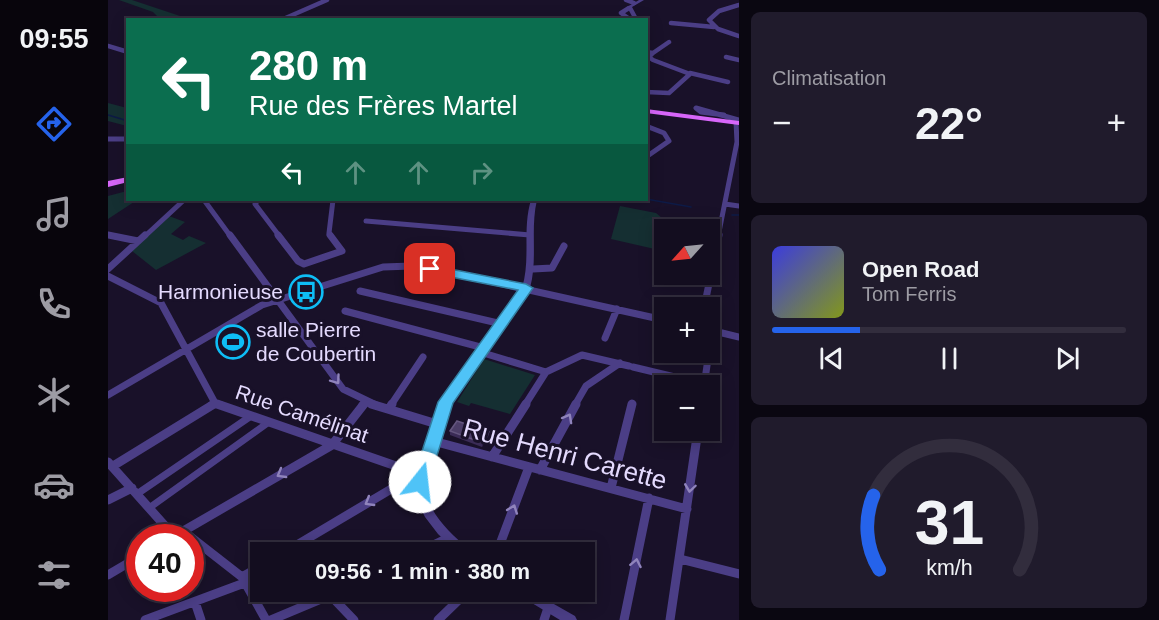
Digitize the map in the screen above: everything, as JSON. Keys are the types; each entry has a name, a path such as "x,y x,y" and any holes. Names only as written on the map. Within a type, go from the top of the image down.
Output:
{"main road":[{"path":"648,111 738,122"},
{"path":"108,182 126,178"}],"street":[{"path":"286,18 327,0"},
{"path":"626,0 634,3"},
{"path":"628,18 621,13 642,0"},
{"path":"714,27 709,21 711,16 739,5"},
{"path":"629,8 636,18"},
{"path":"671,23 714,27 739,36"},
{"path":"669,42 650,57 690,73 728,82"},
{"path":"108,46 126,51"},
{"path":"648,52 653,53"},
{"path":"726,57 739,60"},
{"path":"648,92 669,93 690,73"},
{"path":"706,297 738,140 738,122 724,115 701,107 696,108 701,112 724,115"},
{"path":"648,127 664,133 669,141 648,157"},
{"path":"108,139 126,139"},
{"path":"108,269 183,201"},
{"path":"205,201 341,387 365,402 437,424"},
{"path":"257,201 255,204 264,213 269,225 298,261 304,264 342,251 328,232 333,201"},
{"path":"453,542 437,525 421,496 422,477 437,424 451,393 526,288 533,269 530,217 534,201"},
{"path":"725,204 739,206"},
{"path":"366,221 530,235"},
{"path":"108,236 138,241"},
{"path":"533,269 552,268 564,246"},
{"path":"108,395 253,309 277,298 369,269 392,266 417,267 526,288 654,318"},
{"path":"108,276 159,301 215,403"},
{"path":"360,291 502,324"},
{"path":"605,338 617,309"},
{"path":"345,311 482,350 546,372"},
{"path":"720,333 739,337"},
{"path":"492,457 546,372 582,355 666,375"},
{"path":"389,409 423,357"},
{"path":"540,470 586,386 627,365"},
{"path":"195,524 332,445 365,402"},
{"name":"Rue Camélinat","path":"110,464 215,403 422,477"},
{"path":"611,488 632,404"},
{"path":"108,500 135,491 251,416"},
{"path":"149,508 269,422"},
{"name":"Rue Henri Carette","path":"432,441 687,509"},
{"path":"670,620 696,441"},
{"path":"110,464 162,524"},
{"path":"501,542 529,467"},
{"path":"302,542 403,482 422,477"},
{"path":"624,620 649,498"},
{"path":"440,542 448,538"},
{"path":"204,548 244,580 266,620"},
{"path":"680,559 739,574"},
{"path":"108,574 126,564"},
{"path":"204,598 250,575"},
{"path":"145,620 195,602 201,620"},
{"path":"271,620 314,602"},
{"path":"341,602 354,620"},
{"path":"438,620 457,602"},
{"path":"533,602 546,614 571,620"}],"green space":[{"path":"119,0 132,0 180,16 154,18 157,16 153,12"},
{"path":"108,103 126,108 126,126 108,121"},
{"path":"126,191 126,201 135,201 108,219 108,196"},
{"path":"620,206 656,213 663,219 654,219 654,249 611,239"},
{"path":"169,216 185,222 171,234 183,240 189,236 206,243 156,270 132,251"},
{"path":"484,359 535,375 510,414 471,403 469,406 457,402"}],"building":[{"path":"457,421 490,432 483,443 450,431"}],"waterway":[{"path":"108,115 126,120"},
{"path":"648,199 691,207"},
{"path":"732,215 739,215"}],"place":[{"name":"Harmonieuse","path":"306,292"},
{"name":"salle Pierre de Coubertin","path":"233,342"}],"route":[{"path":"420,482 446,402 526,288 430,269"}]}
